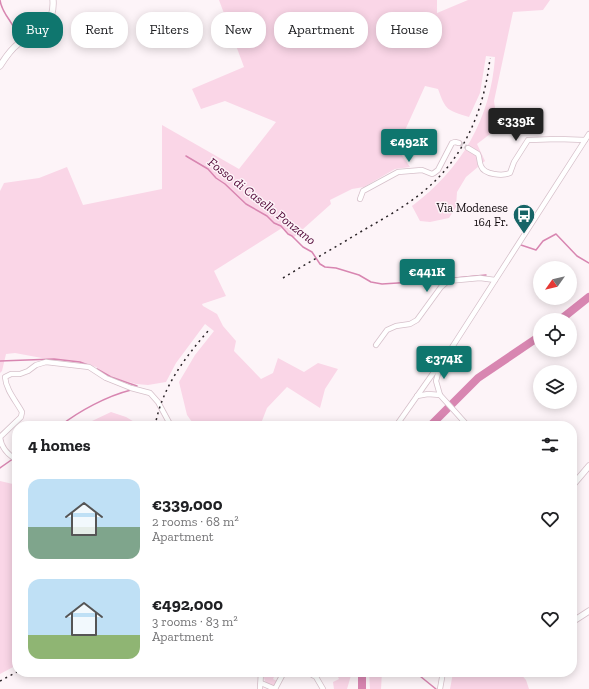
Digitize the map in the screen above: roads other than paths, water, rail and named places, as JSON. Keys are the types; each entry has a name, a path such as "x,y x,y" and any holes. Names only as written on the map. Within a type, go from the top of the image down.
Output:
{"main road":[{"path":"0,66 17,45 42,29 48,23 54,9 53,0"},
{"path":"577,480 589,466"},
{"path":"577,618 589,611"}],"street":[{"path":"400,421 434,372 440,366 589,134"},
{"path":"468,148 478,154 481,167 484,171 508,174 510,173 514,162 528,140 585,140"},
{"path":"360,199 363,191 398,172 422,170 432,174 434,173 438,170 452,143 459,143"},
{"path":"376,345 387,330 396,326 410,324 417,320 441,287 448,281 480,278 495,280"},
{"path":"17,421 21,417 22,412 5,382 5,377 11,374 20,374 28,371 36,365 46,362 89,367 106,378 131,388 150,392 158,402 168,421"},
{"path":"440,366 436,381 440,395 463,421"},
{"path":"417,396 428,394 440,395"},
{"path":"12,426 0,437 1,443 7,453 12,456"},
{"path":"260,689 261,677"},
{"path":"261,683 275,689 281,677"},
{"path":"316,677 323,689"},
{"path":"440,689 442,677"}],"waterway":[{"path":"0,0 3,11 12,24"},
{"name":"Fosso di Casello Ponzano","path":"186,156 208,169 216,178 225,184 246,204 281,226 303,247 312,252 320,264 325,267 336,268 359,275 371,282 382,284 486,275"},
{"name":"Fosso di Casello Ponzano","path":"521,245 536,250 543,241 556,234 577,256 589,263"},
{"path":"569,313 589,297"},
{"path":"435,421 478,378 533,341"},
{"path":"0,361 54,359 80,362 88,365"},
{"path":"97,369 111,377 137,386"},
{"path":"67,421 112,396 131,390"},
{"path":"0,468 12,460"},
{"path":"362,677 362,689"},
{"path":"421,677 436,689"}],"tunnel":[{"path":"459,143 468,148"}],"railway":[{"path":"283,278 398,210 434,182 448,167 469,134 483,97 490,58"},
{"path":"156,421 168,387 182,364 208,331"},
{"path":"0,681 12,675"}],"place":[{"name":"Via Modenese 164 Fr.","path":"524,234"}]}
